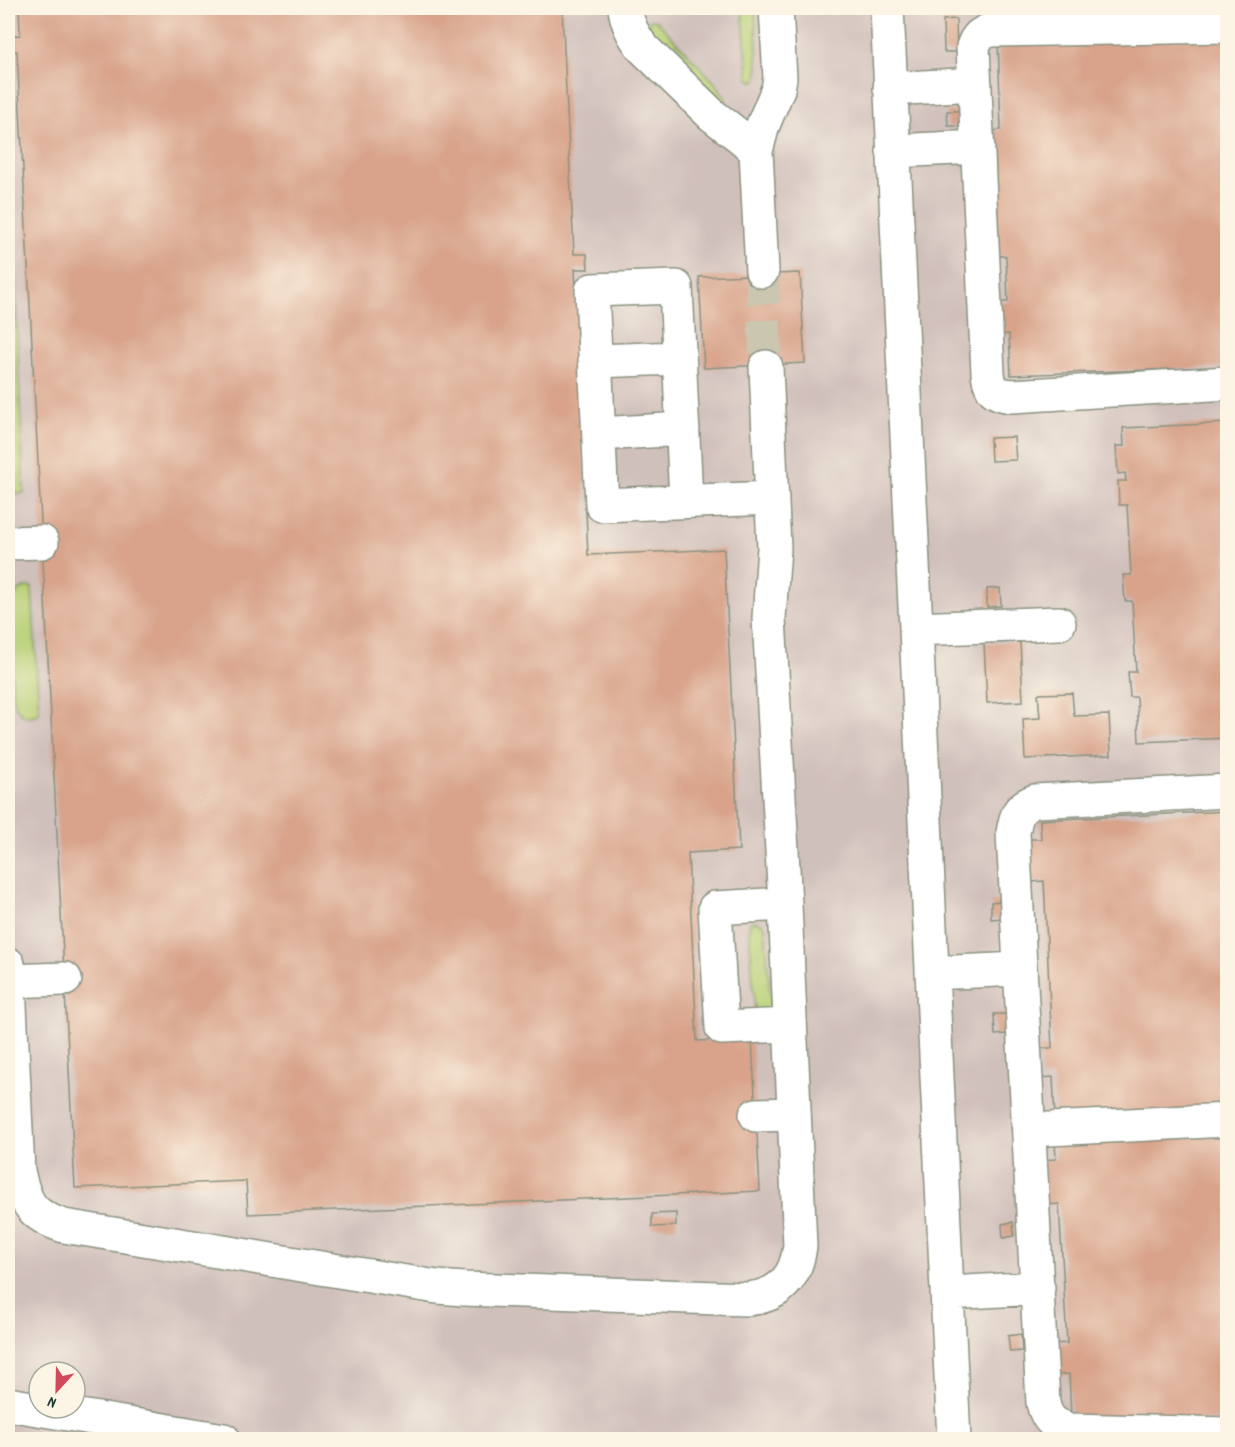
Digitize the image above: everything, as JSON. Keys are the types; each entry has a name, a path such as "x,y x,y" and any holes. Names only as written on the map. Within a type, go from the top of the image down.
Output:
{"street":[{"path":"625,8 626,19 631,30 644,49 712,116 743,138 756,152"},
{"path":"762,271 756,152 780,78 776,8"},
{"path":"887,8 954,1440"},
{"path":"1227,26 991,30 978,35 973,47 988,373 992,390 1002,395 1012,396 1227,383"},
{"path":"890,89 975,84"},
{"path":"893,151 978,147"},
{"path":"686,501 676,287 592,290 602,505 772,498"},
{"path":"595,361 679,358"},
{"path":"64,979 8,972 18,1171 26,1200 44,1218 64,1226 437,1287 755,1298 771,1293 783,1284 795,1268 800,1246 769,618 774,548 766,367"},
{"path":"599,434 683,429"},
{"path":"8,543 42,542"},
{"path":"916,629 1059,623"},
{"path":"1227,791 1035,801 1025,805 1018,812 1013,833 1043,1403 1046,1413 1050,1420 1058,1426 1069,1430 1227,1434"},
{"path":"784,904 716,908 722,1028 790,1025"},
{"path":"932,973 1020,969"},
{"path":"756,1115 794,1114"},
{"path":"1029,1130 1227,1120"},
{"path":"948,1293 1038,1288"},
{"path":"8,1404 224,1440"}],"shaded area":[{"path":"8,8 1227,8 1227,1439 8,1439"}],"green space":[{"path":"742,8 755,8 758,74 756,81 749,79 748,74"},
{"path":"650,19 656,20 716,84 725,96 725,105 649,33"},
{"path":"8,126 24,493 17,494 8,491"},
{"path":"26,587 32,587 39,713 29,716 19,712 13,699 9,613 16,594"},
{"path":"751,921 761,923 765,927 770,1014 755,1012 749,927"}],"building":[{"path":"19,8 562,8 574,254 587,254 588,269 575,269 588,555 724,549 739,850 688,853 697,1041 752,1039 760,1191 248,1214 246,1181 75,1188 17,51 8,51 8,36 20,35"},
{"path":"956,19 957,52 944,52 943,20"},
{"path":"998,39 1228,40 1228,367 1011,375 1009,334 996,335 994,302 1008,302 1006,256 996,256 992,131 1001,130"},
{"path":"947,111 960,111 960,126 948,126"},
{"path":"800,273 805,363 704,368 699,277"},
{"path":"1228,423 1228,738 1139,742 1137,697 1130,697 1128,672 1136,672 1132,601 1125,601 1123,575 1131,575 1127,505 1119,505 1118,481 1126,481 1125,473 1118,474 1116,446 1124,446 1123,428"},
{"path":"1014,437 1016,460 991,461 990,438"},
{"path":"1000,588 1001,606 987,607 987,589"},
{"path":"1020,642 1023,701 987,703 984,643"},
{"path":"1072,693 1074,716 1109,715 1111,755 1025,759 1023,719 1040,718 1038,694"},
{"path":"1228,811 1228,1110 1055,1118 1053,1077 1041,1078 1040,1048 1052,1048 1044,881 1031,882 1029,839 1041,839 1040,820"},
{"path":"1002,901 1003,918 991,919 991,902"},
{"path":"994,1014 1006,1014 1007,1034 995,1035"},
{"path":"1228,1131 1228,1421 1071,1416 1069,1374 1056,1375 1054,1344 1067,1343 1059,1204 1046,1205 1043,1160 1056,1159 1055,1141"},
{"path":"676,1213 676,1226 652,1227 652,1214"},
{"path":"1013,1222 1014,1236 1003,1238 1002,1224"},
{"path":"1021,1334 1022,1351 1010,1352 1008,1336"}],"tunnel":[{"path":"762,271 766,367"}]}
